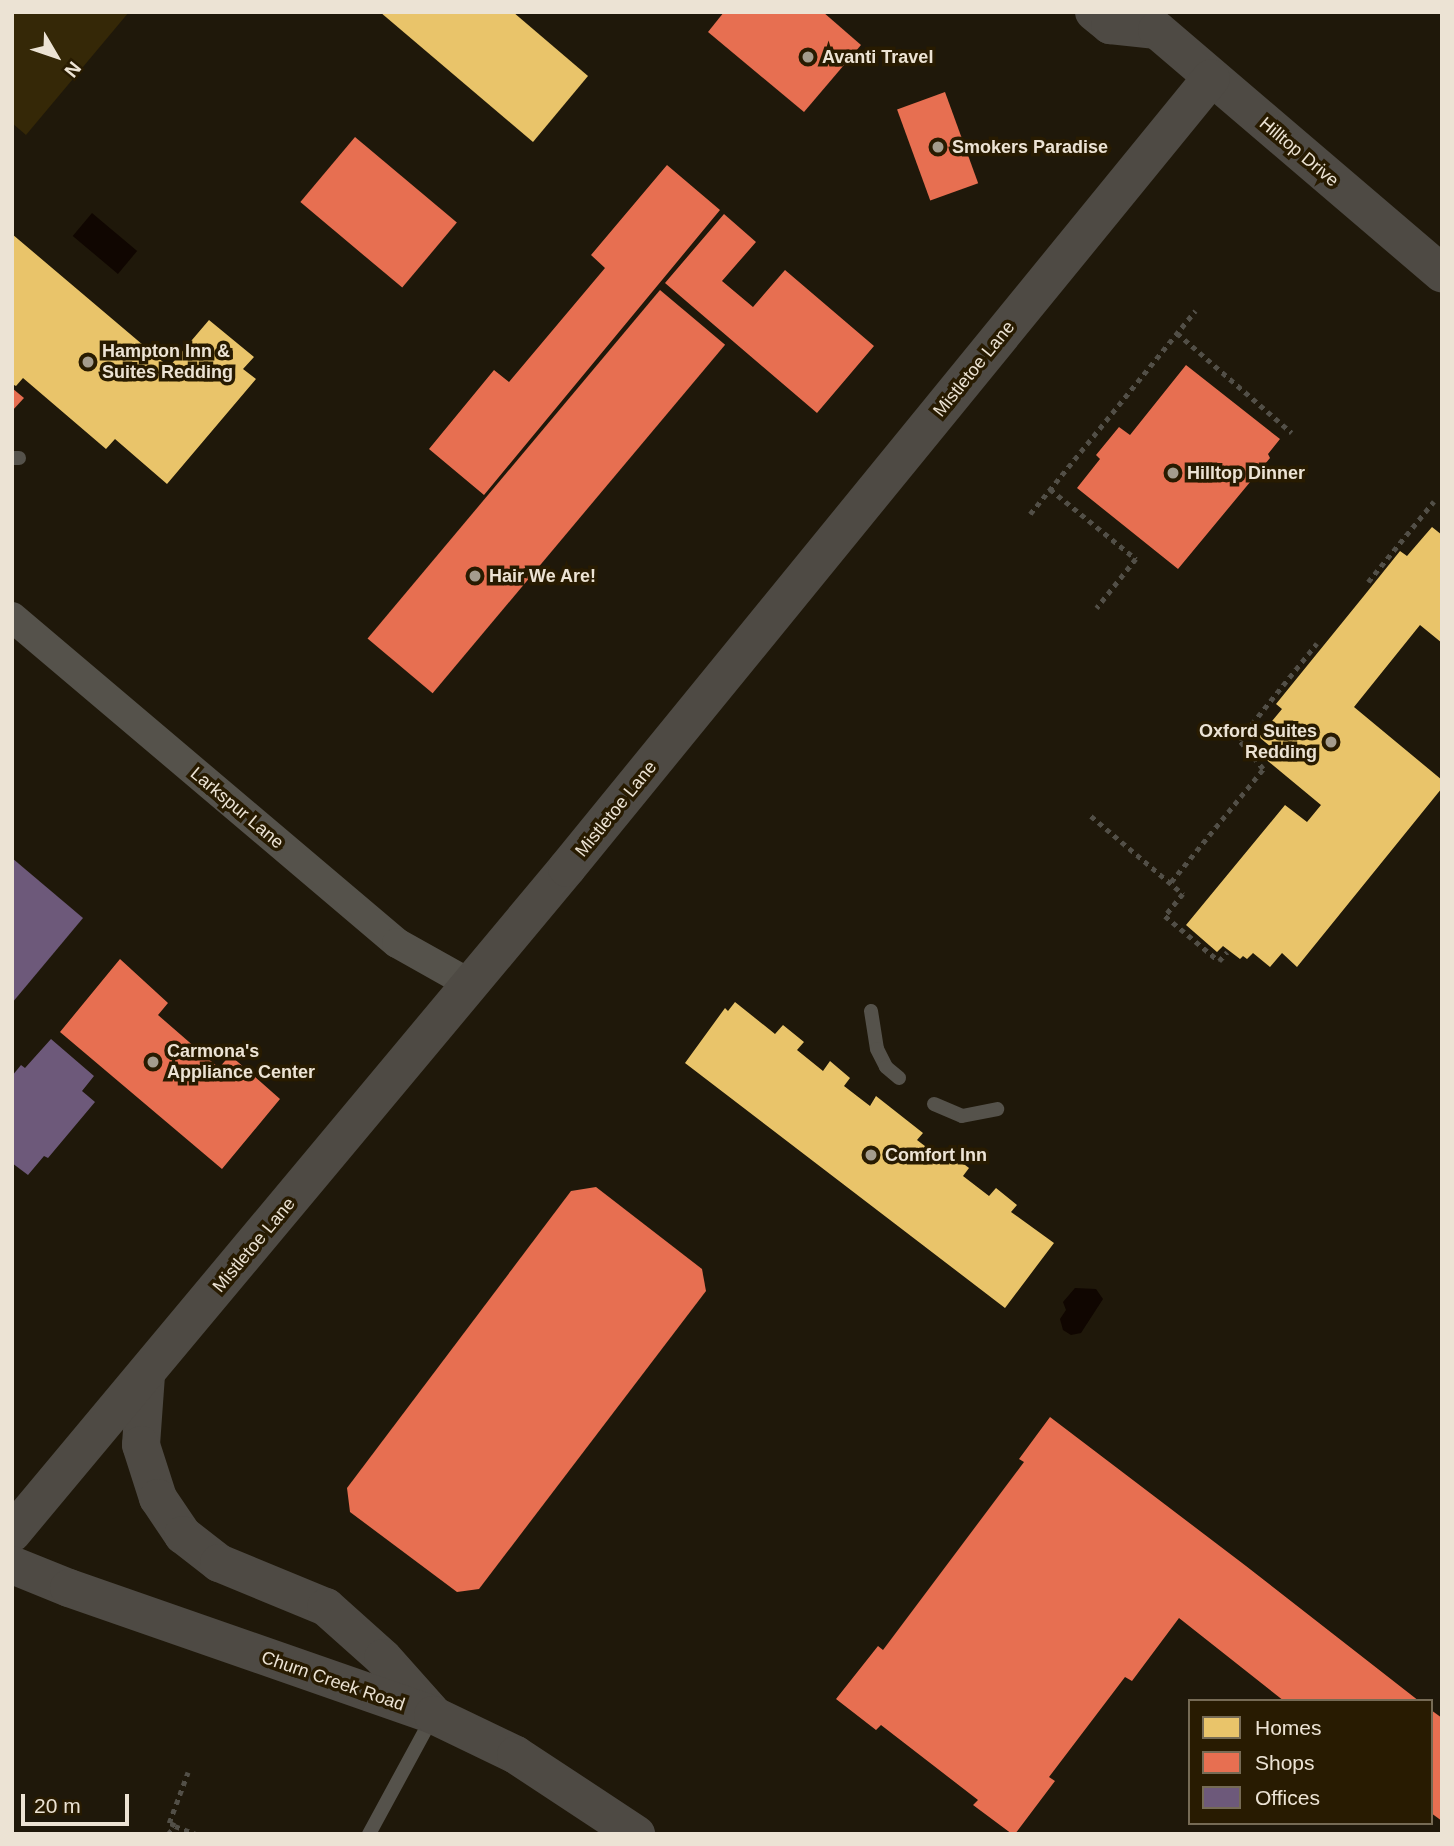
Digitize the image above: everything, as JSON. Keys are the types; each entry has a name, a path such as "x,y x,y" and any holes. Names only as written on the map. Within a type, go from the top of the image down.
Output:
{"street":[{"name":"Hilltop Drive","path":"1094,12 1110,25 1155,21 1211,78 1442,273"},
{"name":"Mistletoe Lane","path":"12,1533 470,984 1211,78"},
{"name":"Larkspur Lane","path":"12,617 397,943 470,984"},
{"path":"146,1375 141,1445 158,1497 183,1535 219,1563 326,1606 383,1658 433,1715"},
{"name":"Churn Creek Road","path":"12,1565 69,1588 433,1715 516,1755 636,1834"}],"lane":[{"path":"871,1011 877,1049 886,1067 899,1078"},
{"path":"934,1104 962,1116 997,1109"},
{"path":"369,1834 433,1715"}],"path":[{"path":"1030,514 1195,311"},
{"path":"1177,333 1292,433"},
{"path":"1050,489 1136,559 1097,608"},
{"path":"1368,582 1434,501"},
{"path":"1171,882 1263,769 1239,740 1317,643"},
{"path":"1091,816 1183,894 1165,916 1219,961 1227,952"},
{"path":"188,1772 169,1823 197,1834"},
{"path":"168,1834 174,1826"}],"shaded area":[{"path":"12,12 129,12 26,135 12,123"},
{"path":"92,213 137,251 118,274 73,236"},
{"path":"1075,1288 1096,1289 1103,1299 1081,1333 1071,1335 1063,1330 1060,1319 1066,1310 1063,1302"}],"building: Homes":[{"path":"380,12 513,12 588,76 533,142"},
{"name":"Hampton Inn & Suites Redding","path":"12,234 169,367 209,320 254,357 243,369 256,379 167,484 115,439 106,449 23,378 16,386 12,384"},
{"name":"Oxford Suites Redding","path":"1432,527 1442,535 1442,643 1420,625 1354,707 1442,780 1442,788 1297,967 1282,953 1270,967 1253,953 1247,959 1243,956 1240,959 1223,946 1217,952 1186,925 1285,805 1307,822 1321,805 1263,757 1271,747 1259,737 1282,709 1276,704 1400,551 1407,556"},
{"name":"Comfort Inn","path":"735,1002 775,1034 783,1025 804,1042 797,1050 823,1071 830,1061 850,1078 844,1086 870,1106 876,1096 923,1133 917,1140 942,1159 948,1152 969,1168 963,1176 989,1196 996,1188 1017,1205 1011,1212 1054,1243 1005,1308 685,1063 725,1008 728,1011"}],"building: Shops":[{"path":"724,12 823,12 861,45 804,112 708,32"},
{"name":"Smokers Paradise","path":"945,92 978,183 930,201 897,109"},
{"path":"355,137 457,222 402,288 300,202"},
{"path":"667,165 720,210 484,495 429,449 494,370 509,382 605,268 591,255"},
{"path":"724,214 756,242 722,281 753,307 785,270 874,346 817,413 665,283"},
{"path":"660,290 725,345 433,693 368,639"},
{"name":"Hilltop Dinner","path":"1186,365 1280,439 1268,454 1270,458 1178,569 1077,488 1100,459 1096,455 1119,427 1130,435"},
{"path":"12,388 24,398 12,411"},
{"name":"Carmona's Appliance Center","path":"120,959 168,1003 158,1015 219,1068 230,1055 280,1099 222,1169 60,1032"},
{"path":"596,1187 702,1269 706,1291 479,1589 457,1592 350,1512 347,1488 571,1191"},
{"path":"1050,1417 1416,1699 1281,1699 1179,1618 1132,1681 1125,1677 1049,1777 1055,1781 1015,1834 1012,1834 973,1805 978,1800 881,1725 876,1730 836,1699 878,1646 883,1650 1024,1462 1019,1459"},
{"path":"1433,1711 1442,1718 1442,1821 1433,1814"}],"building: Offices":[{"path":"12,858 83,918 12,1003"},
{"path":"51,1039 94,1076 82,1091 95,1102 48,1158 44,1156 28,1175 12,1163 12,1076 21,1065 25,1068"}],"place":[{"name":"Avanti Travel","path":"808,57"},
{"name":"Smokers Paradise","path":"938,147"},
{"name":"Hampton Inn & Suites Redding","path":"88,362"},
{"name":"Hilltop Dinner","path":"1173,473"},
{"name":"Hair We Are!","path":"475,576"},
{"name":"Oxford Suites Redding","path":"1331,742"},
{"name":"Carmona's Appliance Center","path":"153,1062"},
{"name":"Comfort Inn","path":"871,1155"}]}
